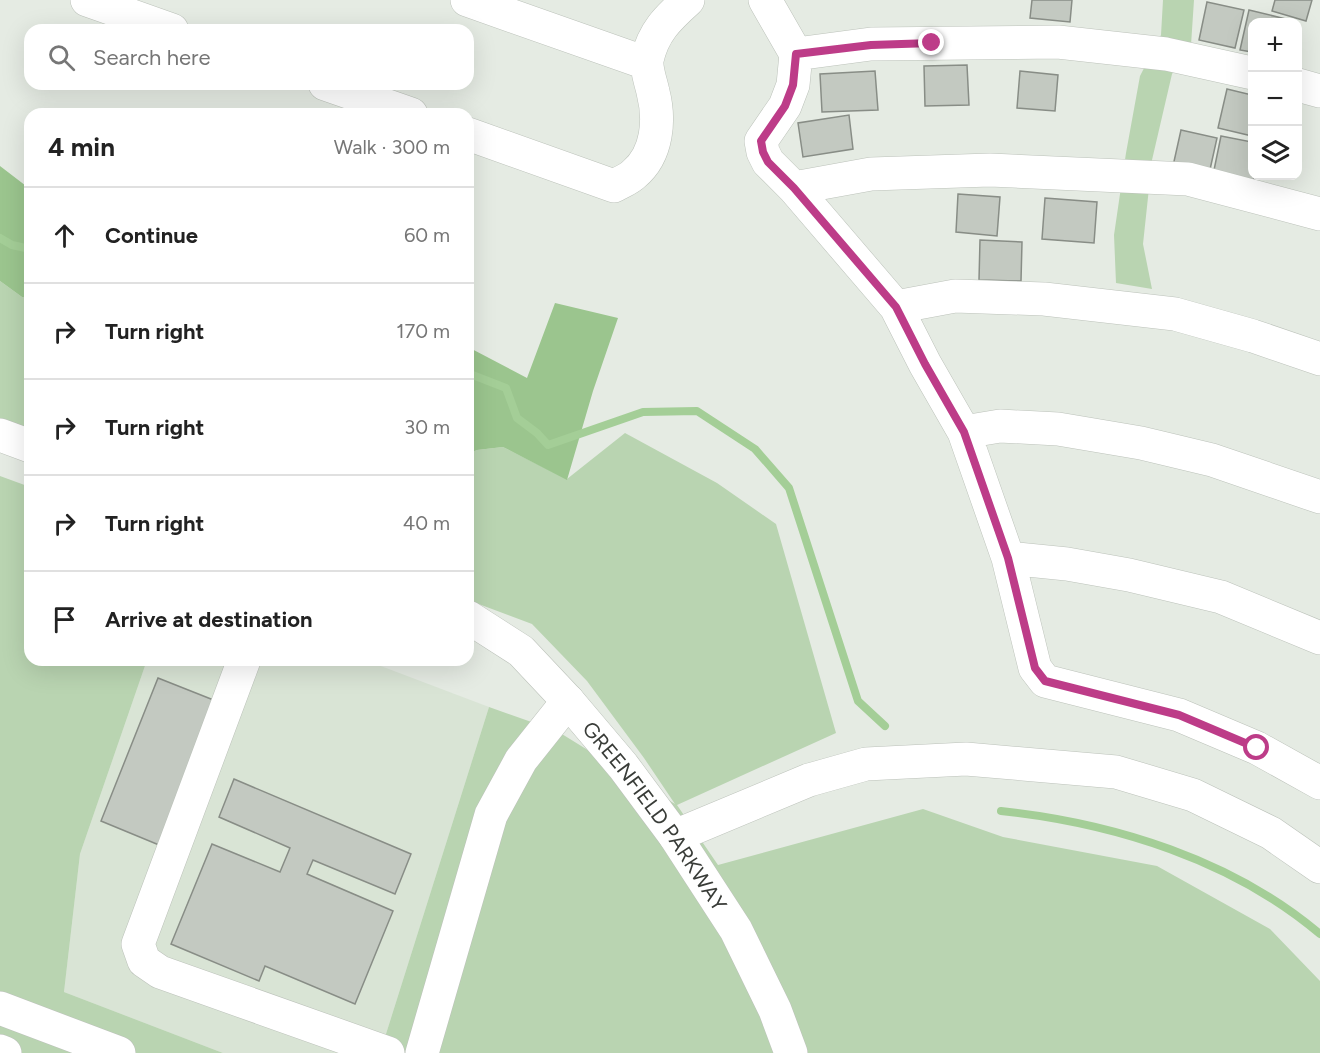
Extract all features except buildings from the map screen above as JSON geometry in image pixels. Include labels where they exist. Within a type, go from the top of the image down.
[{"type":"street","points":[[87,0],[155,24]]},
{"type":"street","points":[[467,0],[646,63]]},
{"type":"street","points":[[474,136],[614,186],[634,174],[647,160],[656,131],[658,112],[646,63],[652,42],[664,22],[688,0]]},
{"type":"street","points":[[763,1],[796,54],[793,85],[785,106],[761,141],[763,152],[768,162],[794,188],[896,307],[964,432],[1008,558],[1035,668],[1045,681],[1179,715],[1257,748],[1318,778]]},
{"type":"street","points":[[796,54],[871,45],[1058,42],[1166,54],[1248,72]]},
{"type":"street","points":[[1302,86],[1320,91]]},
{"type":"street","points":[[342,90],[394,108]]},
{"type":"street","points":[[794,188],[871,174],[990,170],[1188,179],[1320,214]]},
{"type":"street","points":[[896,307],[955,296],[1044,299],[1175,314],[1253,336],[1320,359]]},
{"type":"street","points":[[964,432],[1000,426],[1058,429],[1141,443],[1212,460],[1320,497]]},
{"type":"street","points":[[0,435],[24,444]]},
{"type":"street","points":[[1008,558],[1066,564],[1129,575],[1221,597],[1320,638]]},
{"type":"street","name":"GREENFIELD PARKWAY","points":[[474,621],[521,651],[568,701],[622,766],[675,836],[736,930],[775,1010],[791,1053]]},
{"type":"street","points":[[242,666],[138,944],[144,961],[160,972],[388,1053]]},
{"type":"street","points":[[422,1053],[491,815],[521,760],[568,701]]},
{"type":"street","points":[[675,836],[742,806],[809,780],[867,764],[966,759],[1116,772],[1193,795],[1271,833],[1320,867]]},
{"type":"street","points":[[0,1008],[119,1053]]},
{"type":"street","points":[[0,1051],[4,1053]]},
{"type":"shaded area","points":[[145,666],[381,666],[489,707],[380,1053],[223,1053],[64,992],[80,854]]},
{"type":"green space","points":[[1163,0],[1194,0],[1191,45],[1172,74],[1152,160],[1143,244],[1152,289],[1116,283],[1114,235],[1140,76],[1161,35]]},
{"type":"green space","points":[[0,166],[24,184],[24,297],[0,281]]},
{"type":"green space","points":[[0,281],[24,297],[24,431],[0,422]]},
{"type":"green space","points":[[555,303],[618,318],[593,391],[567,480],[503,447],[474,451],[474,350],[527,378]]},
{"type":"green space","points":[[625,433],[717,483],[776,524],[836,733],[677,805],[718,865],[923,809],[1003,837],[1157,866],[1270,929],[1320,981],[1320,1053],[380,1053],[489,707],[557,731],[675,804],[587,681],[532,624],[474,602],[474,451],[503,447],[567,479]]},
{"type":"green space","points":[[0,476],[24,485],[24,666],[145,666],[80,854],[64,992],[223,1053],[0,1053]]},
{"type":"waterway","points":[[0,238],[12,245],[24,248]]},
{"type":"waterway","points":[[474,376],[506,388],[517,418],[537,433],[548,445],[643,412],[697,411],[755,449],[789,488],[858,701],[885,726]]},
{"type":"waterway","points":[[1001,811],[1086,825],[1170,849],[1249,885],[1286,908],[1320,934]]},
{"type":"route","points":[[932,43],[871,45],[796,54],[793,85],[785,106],[761,141],[763,152],[768,162],[794,188],[896,307],[964,432],[1008,558],[1035,668],[1045,681],[1179,715],[1257,748]]}]
